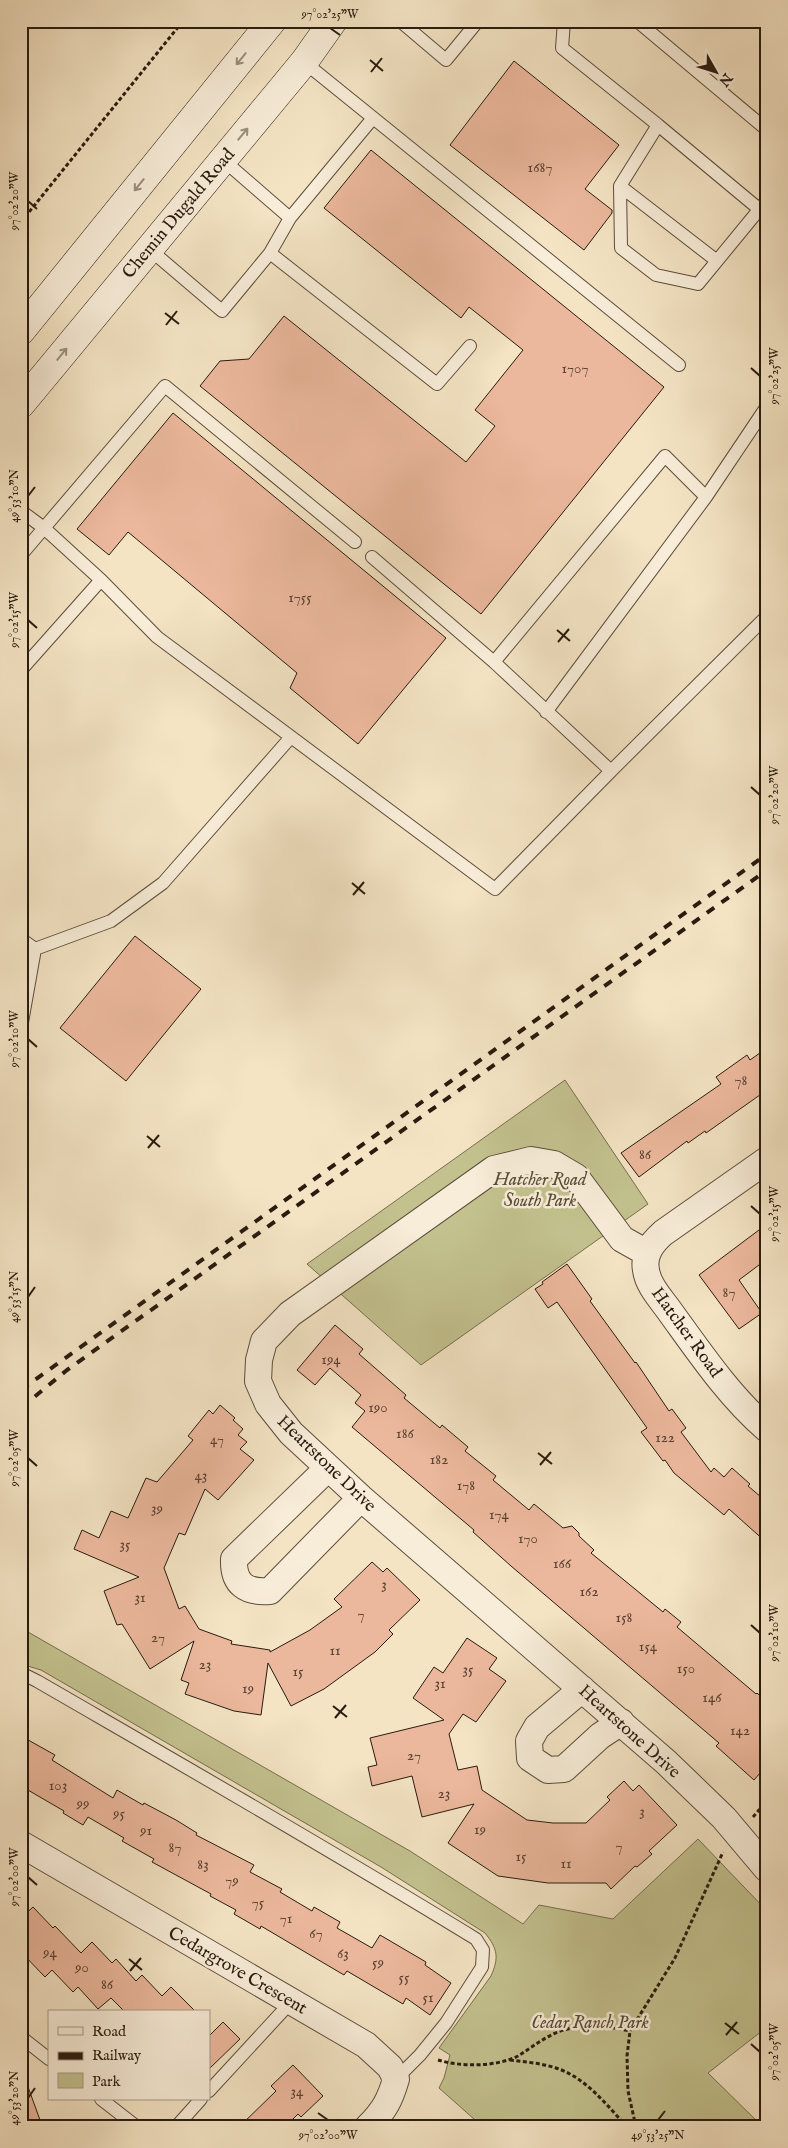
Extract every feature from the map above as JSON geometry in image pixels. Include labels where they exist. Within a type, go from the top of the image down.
[{"type":"main road","points":[[21,331],[272,21]]},
{"type":"main road","name":"Chemin Dugald Road","points":[[24,393],[304,62],[333,21]]},
{"type":"street","name":"Heartstone Drive","points":[[647,1254],[622,1239],[576,1177],[554,1164],[531,1160],[494,1170],[290,1314],[264,1341],[259,1360],[258,1381],[268,1404],[291,1433],[361,1498],[672,1768],[739,1834],[767,1869]]},
{"type":"street","points":[[647,1254],[652,1244],[663,1233],[767,1160]]},
{"type":"street","name":"Hatcher Road","points":[[647,1254],[645,1269],[650,1284],[726,1386],[767,1428]]},
{"type":"street","points":[[328,1468],[234,1559],[233,1573],[241,1585],[256,1592],[270,1591],[361,1498]]},
{"type":"street","points":[[582,1689],[537,1727],[530,1742],[530,1758],[548,1770],[564,1769],[600,1736],[621,1722]]},
{"type":"street","name":"Cedargrove Crescent","points":[[21,1844],[366,2045],[390,2067],[396,2079]]},
{"type":"street","points":[[368,2127],[380,2115],[391,2099],[396,2079]]},
{"type":"lane","points":[[400,21],[446,60],[478,21]]},
{"type":"lane","points":[[564,21],[562,48],[658,125],[763,205],[698,284],[656,274],[621,248],[620,186],[658,125]]},
{"type":"lane","points":[[637,21],[767,130]]},
{"type":"lane","points":[[304,62],[679,364]]},
{"type":"lane","points":[[148,248],[222,311],[270,253],[290,218],[373,118]]},
{"type":"lane","points":[[222,159],[290,218]]},
{"type":"lane","points":[[620,186],[718,261]]},
{"type":"lane","points":[[270,253],[437,384],[470,346]]},
{"type":"lane","points":[[21,555],[165,386],[356,542]]},
{"type":"lane","points":[[546,712],[706,497],[767,406]]},
{"type":"lane","points":[[494,662],[665,456],[706,497]]},
{"type":"lane","points":[[21,511],[44,528],[101,580],[158,637],[495,889],[767,616]]},
{"type":"lane","points":[[372,556],[494,662],[611,771]]},
{"type":"lane","points":[[21,670],[101,580]]},
{"type":"lane","points":[[35,949],[111,921],[163,883],[291,737]]},
{"type":"lane","points":[[21,939],[35,949]]},
{"type":"lane","points":[[21,1028],[35,949]]},
{"type":"lane","points":[[21,1676],[25,1675],[37,1681],[269,1814],[476,1939],[482,1950],[482,1967],[446,2023],[420,2055],[396,2079]]},
{"type":"lane","points":[[210,2090],[292,2001]]},
{"type":"lane","points":[[21,2037],[48,2058]]},
{"type":"lane","points":[[102,2100],[137,2127]]},
{"type":"lane","points":[[176,2127],[201,2100]]},
{"type":"path","points":[[21,222],[183,21]]},
{"type":"path","points":[[636,2127],[628,2091],[627,2056],[630,2031],[675,1958],[722,1854],[739,1834]]},
{"type":"path","points":[[509,2060],[552,2035],[570,2029],[599,2026],[630,2031]]},
{"type":"path","points":[[420,2055],[452,2064],[509,2060],[543,2064],[558,2068],[594,2092],[627,2127]]},
{"type":"green space","name":"Hatcher Road South Park","points":[[565,1080],[648,1204],[421,1365],[307,1264]]},
{"type":"green space","name":"Cedar Ranch Park","points":[[21,1628],[410,1851],[523,1924],[539,1905],[613,1919],[698,1839],[767,1911],[767,2027],[708,2073],[763,2127],[483,2127],[439,2088],[444,2078],[450,2055],[439,2048],[494,1970],[495,1949],[485,1933],[381,1867],[41,1670],[21,1664]]},
{"type":"building","points":[[514,61],[619,145],[585,189],[612,210],[612,213],[584,250],[450,145]]},
{"type":"building","points":[[371,150],[664,387],[481,614],[200,386],[220,361],[249,359],[284,316],[466,462],[495,426],[475,410],[523,350],[469,307],[461,318],[324,208]]},
{"type":"building","points":[[173,413],[446,638],[358,744],[290,688],[297,673],[128,532],[109,555],[77,529]]},
{"type":"building","points":[[135,936],[201,989],[126,1081],[60,1028]]},
{"type":"building","points":[[767,1048],[767,1090],[706,1133],[705,1131],[688,1143],[687,1141],[639,1177],[621,1153],[721,1084],[716,1077],[747,1055],[750,1060]]},
{"type":"building","points":[[767,1224],[767,1259],[739,1280],[762,1313],[739,1329],[699,1275]]},
{"type":"building","points":[[567,1264],[592,1299],[590,1301],[636,1362],[669,1411],[672,1409],[686,1428],[681,1432],[711,1472],[714,1468],[724,1477],[732,1468],[750,1484],[748,1486],[767,1502],[767,1543],[729,1509],[724,1515],[674,1473],[641,1432],[647,1428],[557,1302],[548,1308],[535,1289]]},
{"type":"building","points":[[335,1325],[363,1349],[359,1354],[406,1395],[404,1398],[440,1428],[442,1425],[468,1447],[465,1451],[496,1476],[493,1480],[529,1510],[534,1504],[563,1528],[572,1526],[579,1533],[579,1536],[594,1550],[591,1553],[663,1612],[665,1609],[681,1622],[677,1627],[767,1702],[767,1765],[754,1780],[716,1746],[719,1743],[511,1566],[473,1532],[474,1530],[352,1427],[365,1411],[355,1403],[361,1395],[330,1368],[315,1385],[297,1370]]},
{"type":"building","points":[[220,1405],[235,1418],[233,1420],[243,1429],[238,1435],[247,1442],[240,1449],[254,1460],[218,1500],[205,1489],[185,1535],[179,1533],[164,1568],[179,1609],[185,1606],[199,1629],[232,1641],[231,1644],[270,1650],[270,1652],[310,1630],[342,1607],[334,1599],[372,1562],[383,1572],[387,1568],[420,1600],[389,1630],[393,1634],[375,1652],[324,1689],[291,1706],[268,1663],[261,1715],[234,1711],[185,1694],[189,1683],[181,1680],[194,1641],[150,1669],[122,1624],[117,1625],[104,1591],[139,1577],[74,1549],[82,1530],[99,1538],[111,1511],[128,1518],[146,1478],[157,1482],[193,1440],[188,1436],[209,1410],[213,1414]]},
{"type":"building","points":[[467,1638],[497,1658],[489,1669],[506,1681],[476,1722],[463,1714],[449,1734],[458,1770],[477,1766],[482,1790],[527,1820],[553,1823],[586,1823],[610,1800],[607,1797],[624,1781],[633,1791],[639,1785],[677,1825],[649,1851],[652,1854],[637,1867],[635,1866],[611,1889],[606,1883],[548,1883],[498,1876],[448,1843],[474,1804],[422,1817],[412,1776],[372,1786],[368,1767],[377,1765],[370,1738],[444,1720],[413,1698],[434,1667],[443,1673]]},
{"type":"building","points":[[21,1736],[55,1755],[52,1760],[113,1798],[117,1790],[143,1805],[144,1803],[176,1820],[197,1833],[196,1835],[254,1865],[250,1872],[282,1889],[280,1892],[312,1911],[314,1907],[340,1922],[337,1928],[372,1948],[380,1935],[426,1962],[425,1965],[451,1983],[430,2015],[406,1998],[403,2004],[347,1971],[344,1975],[261,1926],[260,1929],[234,1914],[236,1910],[210,1896],[211,1894],[152,1862],[154,1859],[122,1841],[124,1838],[88,1817],[83,1825],[63,1813],[64,1811],[21,1786]]},
{"type":"building","points":[[33,1907],[53,1928],[55,1926],[81,1953],[92,1942],[112,1963],[116,1959],[136,1981],[142,1975],[162,1996],[171,1987],[194,2010],[123,2010],[111,1998],[98,2009],[78,1987],[73,1992],[52,1970],[45,1977],[21,1952],[21,1918]]},
{"type":"building","points":[[223,2022],[240,2039],[210,2068],[210,2035]]},
{"type":"building","points":[[293,2065],[323,2096],[301,2117],[298,2114],[285,2127],[239,2127],[276,2091],[271,2086]]},
{"type":"building","points":[[23,2073],[40,2120],[21,2127],[21,2074]]},
{"type":"railway","points":[[21,1390],[767,854]]},
{"type":"railway","points":[[21,1408],[67,1370],[767,870]]}]
